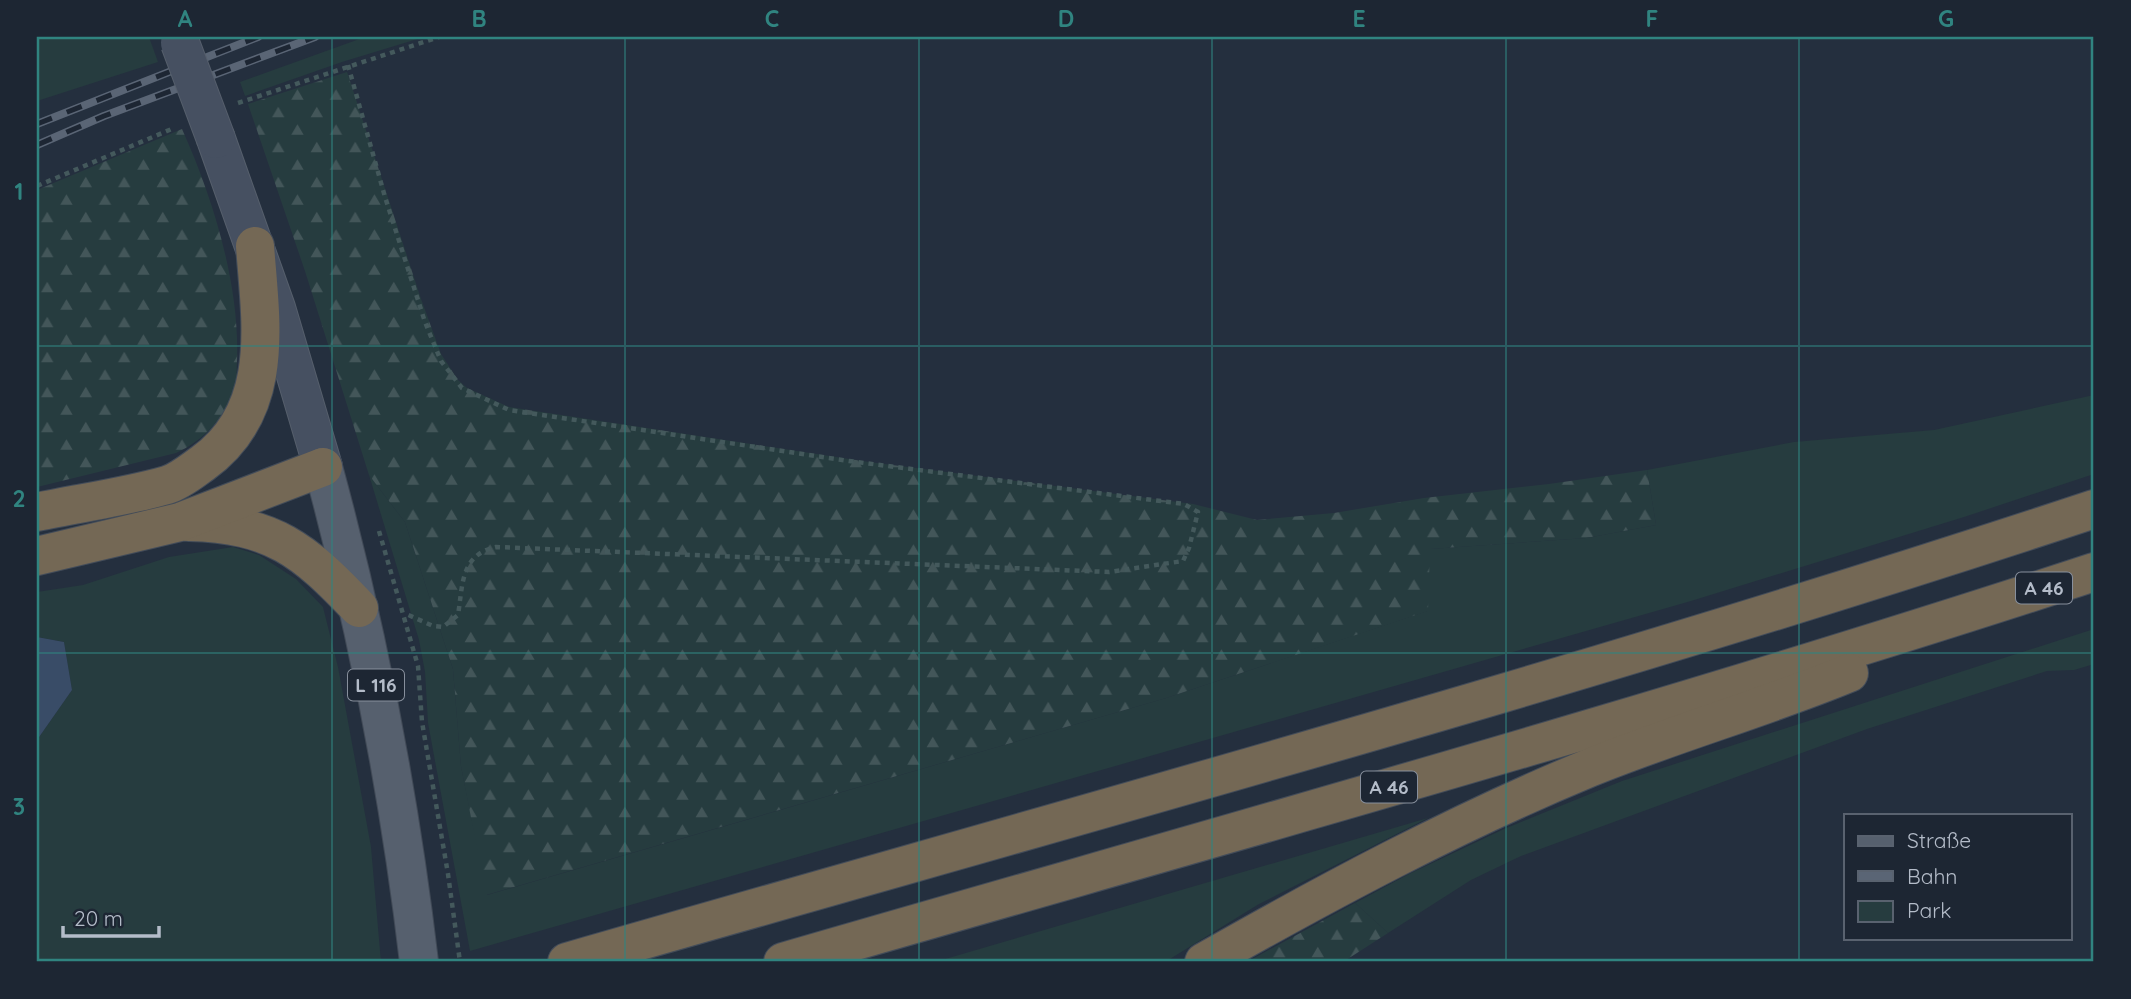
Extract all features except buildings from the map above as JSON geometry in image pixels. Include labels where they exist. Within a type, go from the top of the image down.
[{"type":"highway","points":[[170,484],[218,451],[239,426],[250,403],[258,374],[260,346],[255,247]]},
{"type":"highway","points":[[37,512],[170,484],[323,467]]},
{"type":"highway","points":[[37,556],[180,522],[323,467]]},
{"type":"highway","points":[[567,962],[1564,676],[2094,509]]},
{"type":"highway","points":[[180,522],[232,525],[270,535],[318,566],[359,608]]},
{"type":"highway","name":"A 46","points":[[783,962],[1587,730],[2094,572]]},
{"type":"highway","points":[[1204,962],[1334,889],[1457,828],[1589,769],[1887,658],[1993,605]]},
{"type":"main road","name":"L 116","points":[[179,40],[255,247],[323,467],[384,721],[409,877],[419,962]]},
{"type":"path","points":[[348,65],[385,197],[425,322],[441,361],[462,388],[509,410],[849,461],[1185,504],[1198,512],[1184,561],[1109,572],[496,547],[481,551],[473,559],[464,573],[458,615],[443,627],[433,626],[404,612]]},
{"type":"path","points":[[449,874],[460,962]]},
{"type":"green space","points":[[37,37],[149,37],[158,62],[37,101]]},
{"type":"green space","points":[[365,37],[424,37],[245,96],[240,82]]},
{"type":"green space","points":[[347,72],[441,354],[458,380],[467,388],[509,407],[869,462],[1193,504],[1257,520],[1334,513],[1424,498],[1647,470],[1656,525],[1586,538],[1430,549],[1428,611],[1166,698],[486,895],[461,766],[453,669],[405,522],[369,475],[305,271],[248,104]]},
{"type":"green space","points":[[182,129],[214,213],[229,272],[237,332],[236,382],[231,399],[204,435],[176,453],[37,487],[37,190]]},
{"type":"green space","points":[[2094,395],[2094,474],[1691,601],[470,951],[428,723],[425,672],[419,640],[369,475],[405,522],[453,669],[461,766],[487,895],[1166,698],[1427,611],[1429,549],[1586,538],[1656,525],[1647,470],[1794,442],[1934,430]]},
{"type":"green space","points":[[233,547],[259,555],[296,579],[323,607],[338,667],[371,847],[381,962],[37,962],[37,740],[72,690],[64,642],[37,637],[37,592],[83,585],[169,557]]},
{"type":"green space","points":[[2094,629],[2094,664],[2074,670],[2047,671],[1867,729],[1521,856],[1471,880],[1388,933],[1355,903],[1504,829],[1622,781]]},
{"type":"green space","points":[[1428,818],[1259,904],[1165,962],[935,962]]},
{"type":"green space","points":[[1355,903],[1388,933],[1343,962],[1247,962]]},
{"type":"water","points":[[37,637],[64,642],[72,690],[37,740]]},
{"type":"railway","points":[[37,124],[258,37]]},
{"type":"railway","points":[[37,145],[104,116],[315,37]]}]
